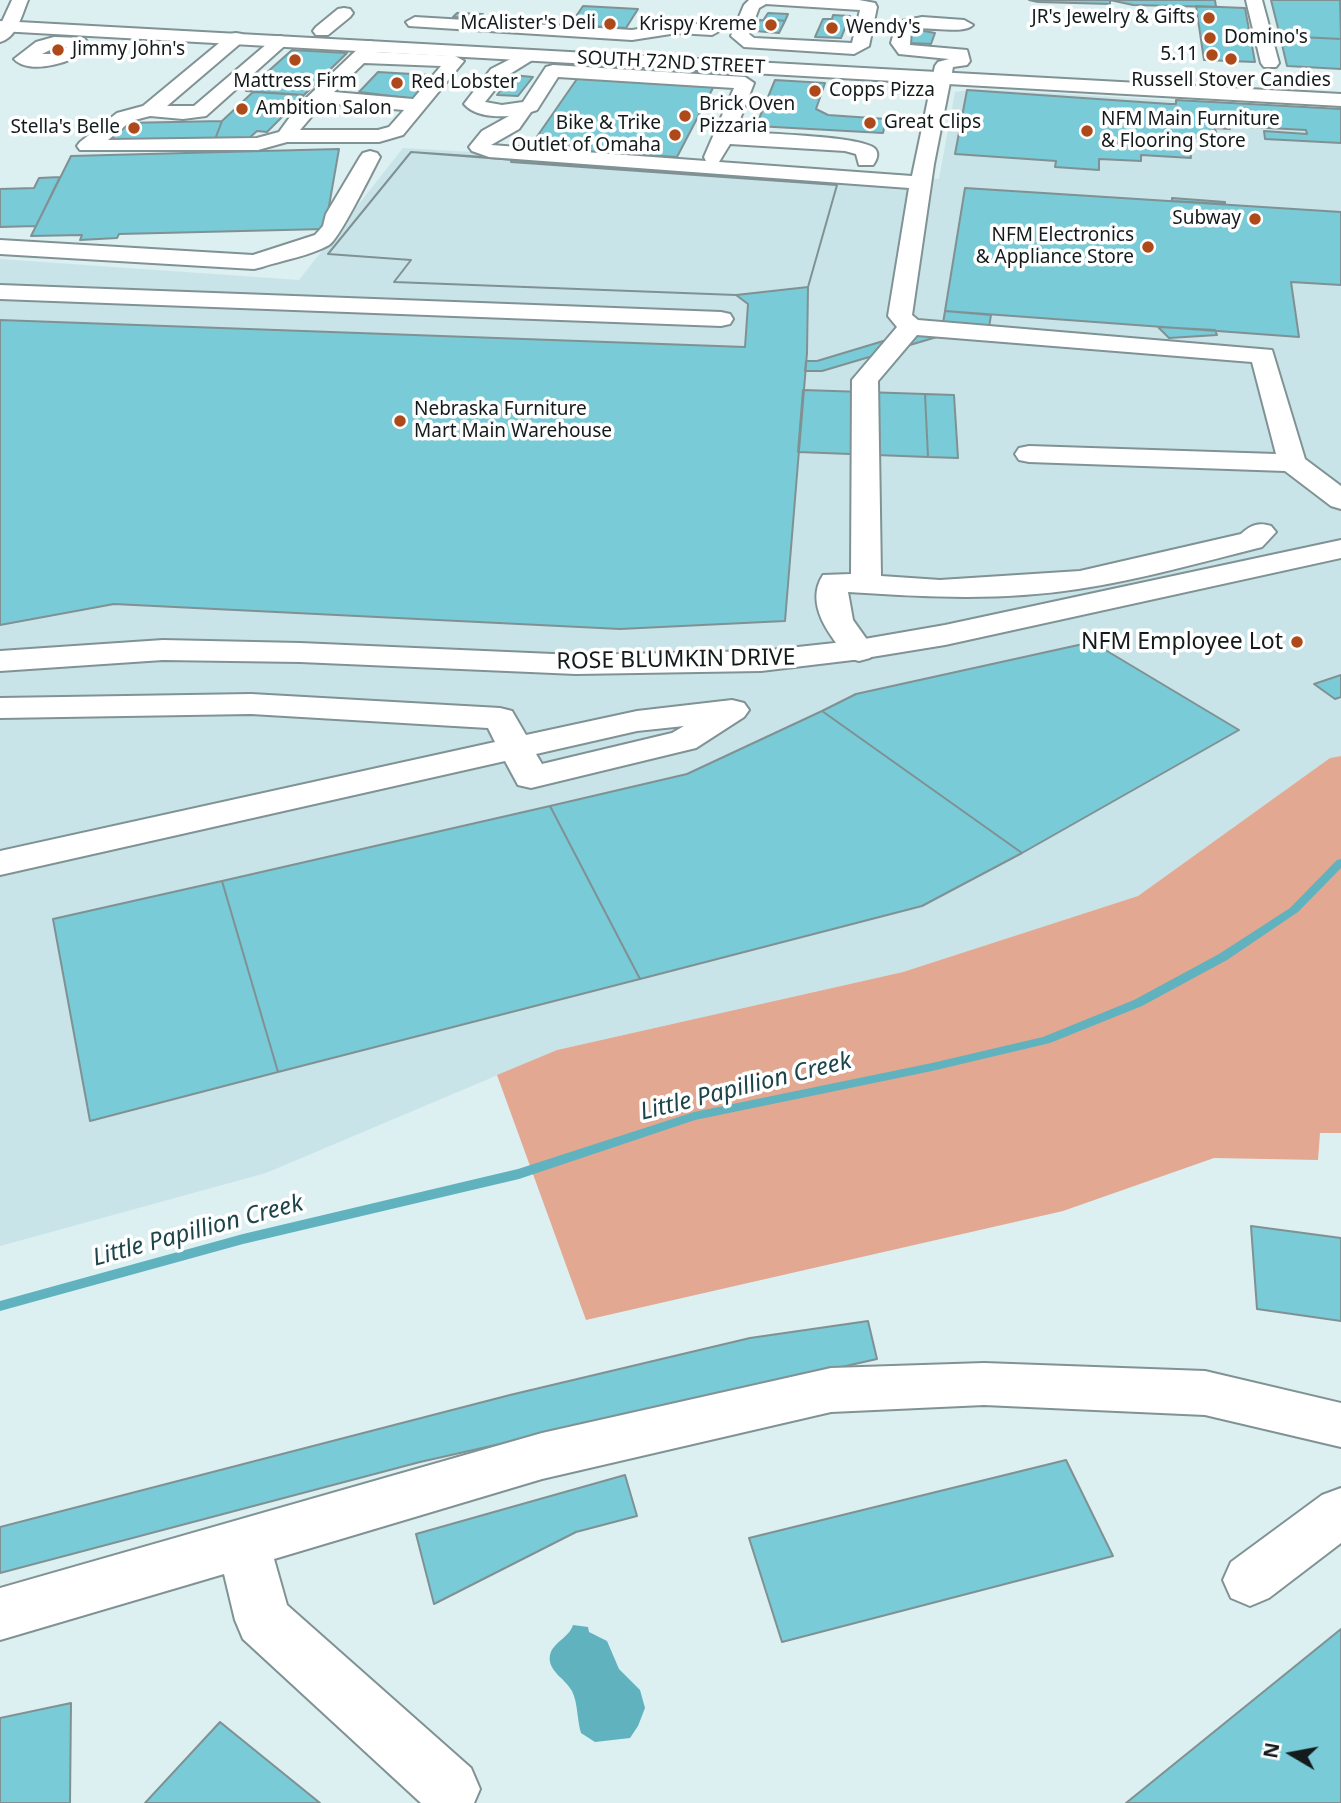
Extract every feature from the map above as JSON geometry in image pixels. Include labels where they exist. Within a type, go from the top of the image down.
[{"type":"main road","points":[[1254,0],[1270,63]]},
{"type":"main road","points":[[804,50],[815,2]]},
{"type":"main road","points":[[815,2],[869,7],[860,46],[804,50],[750,43],[740,36],[755,3],[815,2]]},
{"type":"main road","points":[[322,31],[344,13]]},
{"type":"main road","points":[[697,58],[721,13]]},
{"type":"main road","name":"SOUTH 72ND STREET","points":[[7,19],[322,31],[499,34],[697,58],[746,75],[941,65],[1341,87]]},
{"type":"main road","name":"SOUTH 72ND STREET","points":[[7,19],[281,41],[365,51],[697,58],[804,50],[941,65],[1341,100]]},
{"type":"main road","points":[[415,22],[499,34],[632,35],[667,29],[712,30]]},
{"type":"main road","points":[[961,54],[961,61],[941,65],[905,50],[900,43],[903,26],[922,22],[964,25]]},
{"type":"main road","points":[[150,110],[236,38]]},
{"type":"main road","points":[[54,65],[27,63],[16,59],[59,60],[82,46],[78,42],[60,41]]},
{"type":"main road","points":[[281,41],[199,112],[150,110],[124,117],[87,146],[258,144],[285,136],[379,136],[396,131],[455,61],[365,51],[318,97],[285,136]]},
{"type":"main road","points":[[528,55],[522,61],[505,68],[486,86],[474,104],[495,110],[523,109],[530,106],[553,71]]},
{"type":"main road","points":[[941,65],[900,316],[911,327],[1263,355],[1292,463]]},
{"type":"main road","points":[[505,68],[746,75],[717,149],[866,161],[922,173]]},
{"type":"main road","points":[[318,97],[419,105]]},
{"type":"main road","points":[[523,109],[512,126],[485,137],[479,147],[489,151],[922,173]]},
{"type":"main road","points":[[0,247],[254,262],[323,240],[334,227],[337,214],[370,157]]},
{"type":"main road","points":[[0,292],[721,320]]},
{"type":"main road","points":[[866,585],[865,380],[911,327]]},
{"type":"main road","points":[[1029,454],[1292,463],[1341,500]]},
{"type":"main road","points":[[859,651],[835,621],[832,596],[834,582],[940,589],[1080,580],[1251,541],[1261,532]]},
{"type":"main road","name":"ROSE BLUMKIN DRIVE","points":[[0,661],[99,653],[204,650],[664,666],[816,657],[948,636],[1341,549]]},
{"type":"main road","points":[[0,708],[251,704],[500,718],[516,749],[531,777],[684,741],[732,710],[636,721],[516,749],[0,863]]},
{"type":"main road","points":[[0,1614],[542,1456],[831,1390],[984,1384],[1205,1393],[1341,1425]]},
{"type":"main road","points":[[1250,1580],[1341,1512]]},
{"type":"main road","points":[[243,1543],[263,1620],[450,1789]]},
{"type":"shaded area","points":[[975,89],[1341,110],[1341,756],[1330,758],[1138,896],[903,972],[557,1050],[266,1173],[0,1246],[0,259],[299,280],[403,148],[939,179],[955,92]]},
{"type":"shaded area","points":[[1341,756],[1341,1133],[1320,1133],[1318,1160],[1214,1158],[1063,1211],[586,1320],[497,1075],[557,1050],[903,972],[1138,896],[1330,758]]},
{"type":"water","points":[[573,1625],[588,1627],[589,1632],[607,1641],[619,1669],[640,1690],[645,1708],[630,1738],[595,1742],[581,1733],[572,1691],[551,1666],[550,1661],[552,1651]]},
{"type":"building","points":[[1029,0],[1110,0],[1110,4],[1038,2]]},
{"type":"building","points":[[1110,0],[1215,0],[1216,7],[1133,5]]},
{"type":"building","points":[[1271,0],[1340,0],[1341,39],[1280,36]]},
{"type":"building","points":[[583,6],[638,9],[626,28],[570,25]]},
{"type":"building","points":[[1196,6],[1245,8],[1255,62],[1204,60]]},
{"type":"building","points":[[457,13],[483,14],[478,18],[453,17]]},
{"type":"building","name":"Krispy Kreme","points":[[768,13],[788,14],[779,33],[755,31],[760,20],[772,21],[764,19]]},
{"type":"building","name":"Wendy's","points":[[833,15],[850,16],[841,38],[815,37],[823,19],[832,19]]},
{"type":"building","points":[[913,29],[935,33],[931,44],[908,43]]},
{"type":"building","points":[[1280,36],[1341,39],[1341,69],[1287,66]]},
{"type":"building","points":[[292,50],[347,53],[304,95],[246,91]]},
{"type":"building","name":"Red Lobster","points":[[378,72],[435,75],[415,99],[359,92]]},
{"type":"building","points":[[512,75],[533,77],[518,96],[497,95]]},
{"type":"building","points":[[579,76],[715,84],[677,157],[529,148]]},
{"type":"building","points":[[775,80],[825,83],[816,109],[828,115],[886,119],[883,133],[756,126]]},
{"type":"building","name":"NFM Main Furniture & Flooring Store","points":[[967,90],[1170,104],[1176,104],[1176,100],[1341,109],[1341,143],[1265,139],[1264,131],[1307,134],[1306,130],[1230,126],[1230,129],[1215,128],[1216,133],[1189,139],[1191,158],[1141,155],[1141,161],[1099,159],[1099,170],[1055,167],[1056,161],[955,154]]},
{"type":"building","points":[[253,92],[304,95],[267,132],[257,131],[246,141],[214,142],[222,121]]},
{"type":"building","points":[[222,121],[214,142],[101,143],[123,123]]},
{"type":"building","points":[[339,149],[325,229],[119,234],[117,238],[80,240],[82,235],[31,236],[71,156]]},
{"type":"building","name":"Nebraska Furniture Mart Main Warehouse","points":[[411,152],[837,185],[808,287],[807,353],[785,621],[620,629],[114,604],[0,625],[0,320],[745,347],[748,304],[736,295],[394,282],[411,260],[328,254]]},
{"type":"building","points":[[411,152],[513,159],[511,162],[837,185],[808,287],[736,295],[394,282],[411,260],[328,254]]},
{"type":"building","points":[[60,177],[36,226],[0,227],[0,189],[34,188],[39,178]]},
{"type":"building","name":"NFM Electronics & Appliance Store","points":[[965,188],[1341,212],[1341,285],[1291,282],[1299,337],[945,311]]},
{"type":"building","points":[[1172,198],[1225,202],[1225,204],[1172,201]]},
{"type":"building","points":[[945,311],[991,315],[989,327],[974,326],[822,371],[805,371],[806,361],[817,361],[943,323]]},
{"type":"building","points":[[1158,327],[1215,330],[1217,335],[1169,338]]},
{"type":"building","points":[[803,390],[925,394],[928,457],[798,452]]},
{"type":"building","points":[[925,394],[954,395],[958,458],[928,457]]},
{"type":"building","points":[[1092,642],[1239,730],[1022,853],[822,711],[856,694]]},
{"type":"building","points":[[1341,675],[1341,697],[1335,699],[1314,684]]},
{"type":"building","points":[[822,711],[1022,853],[922,906],[640,979],[550,806],[687,774]]},
{"type":"building","points":[[550,806],[640,979],[278,1072],[222,881]]},
{"type":"building","points":[[222,881],[278,1072],[90,1121],[53,919]]},
{"type":"building","points":[[1251,1226],[1341,1238],[1341,1321],[1257,1309]]},
{"type":"building","points":[[868,1321],[877,1359],[420,1462],[0,1573],[0,1527],[510,1395],[750,1338]]},
{"type":"building","points":[[1066,1460],[1113,1556],[782,1642],[749,1538]]},
{"type":"building","points":[[625,1475],[637,1516],[576,1532],[434,1604],[416,1534]]},
{"type":"building","points":[[1341,1629],[1341,1803],[1126,1803]]},
{"type":"building","points":[[71,1703],[70,1803],[0,1803],[0,1718]]},
{"type":"building","points":[[220,1722],[320,1803],[145,1803]]},
{"type":"waterway","name":"Little Papillion Creek","points":[[0,1306],[243,1239],[519,1174],[694,1116],[932,1067],[1046,1040],[1138,1003],[1223,957],[1294,910],[1341,862]]},
{"type":"place","name":"JR's Jewelry & Gifts","points":[[1209,18]]},
{"type":"place","name":"McAlister's Deli","points":[[610,24]]},
{"type":"place","name":"Krispy Kreme","points":[[771,25]]},
{"type":"place","name":"Wendy's","points":[[832,28]]},
{"type":"place","name":"Domino's","points":[[1210,38]]},
{"type":"place","name":"Jimmy John's","points":[[58,50]]},
{"type":"place","name":"5.11","points":[[1212,55]]},
{"type":"place","name":"Russell Stover Candies","points":[[1231,59]]},
{"type":"place","name":"Mattress Firm","points":[[295,60]]},
{"type":"place","name":"Red Lobster","points":[[397,83]]},
{"type":"place","name":"Copps Pizza","points":[[815,91]]},
{"type":"place","name":"Ambition Salon","points":[[242,109]]},
{"type":"place","name":"Brick Oven Pizzaria","points":[[685,116]]},
{"type":"place","name":"Great Clips","points":[[870,123]]},
{"type":"place","name":"Stella's Belle","points":[[134,128]]},
{"type":"place","name":"NFM Main Furniture & Flooring Store","points":[[1087,131]]},
{"type":"place","name":"Bike & Trike Outlet of Omaha","points":[[675,135]]},
{"type":"place","name":"Subway","points":[[1255,219]]},
{"type":"place","name":"NFM Electronics & Appliance Store","points":[[1148,247]]},
{"type":"place","name":"Nebraska Furniture Mart Main Warehouse","points":[[400,421]]},
{"type":"place","name":"NFM Employee Lot","points":[[1297,642]]}]
